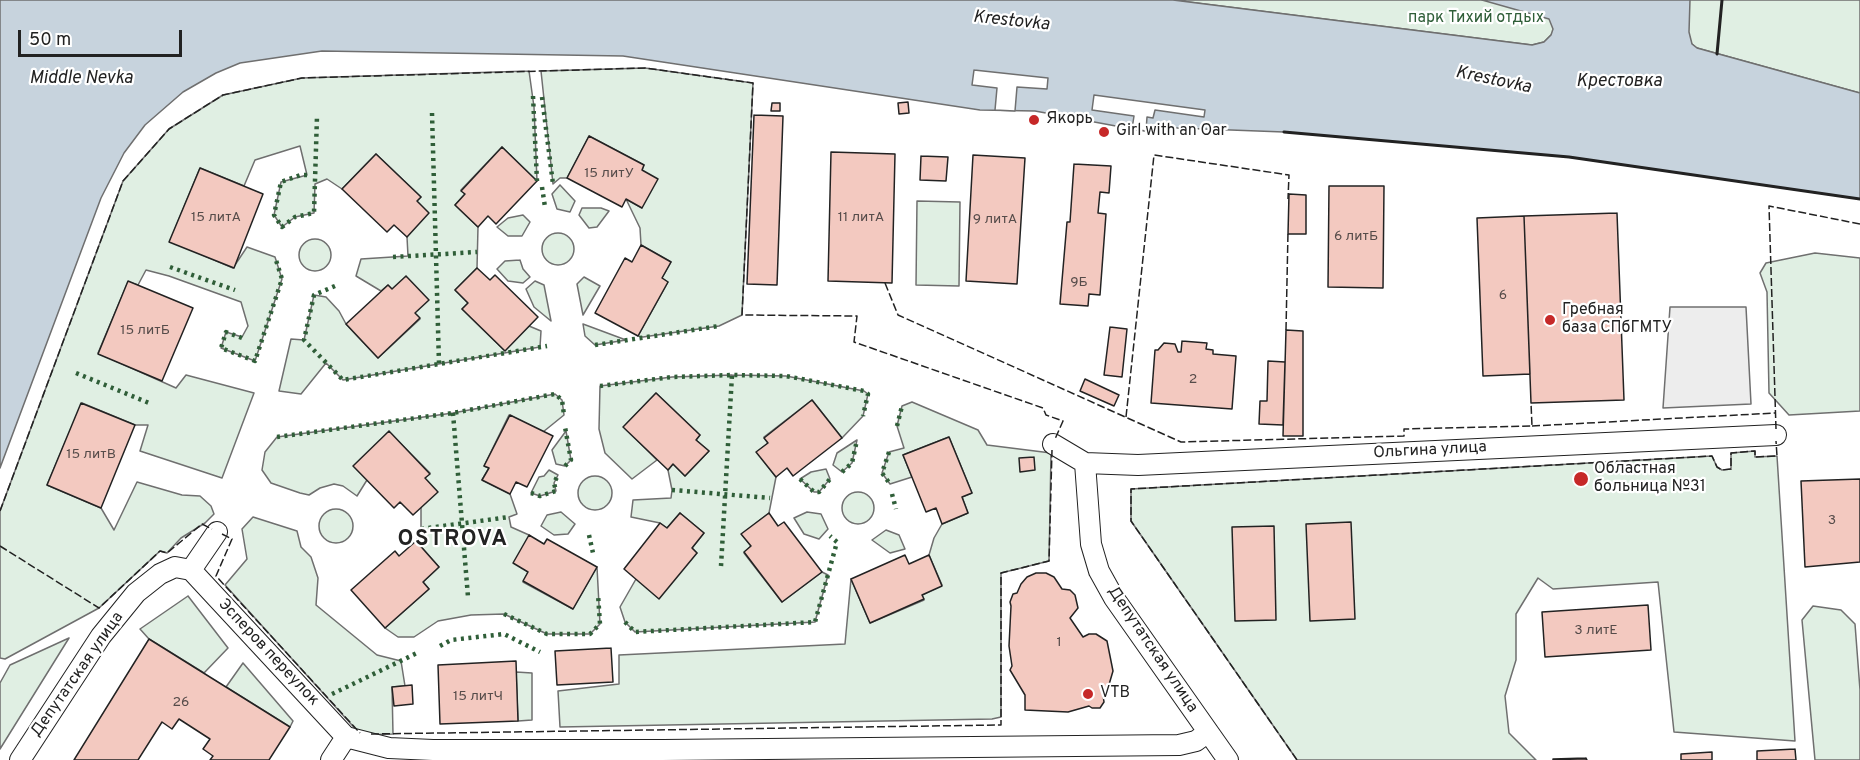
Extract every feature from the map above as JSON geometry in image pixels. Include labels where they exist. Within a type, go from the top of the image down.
[{"type":"street","name":"Ольгина улица","points":[[1084,463],[1138,465],[1776,435]]},
{"type":"street","points":[[1053,444],[1084,463]]},
{"type":"street","name":"Депутатская улица","points":[[1084,463],[1091,544],[1100,571],[1113,597],[1228,760]]},
{"type":"street","points":[[191,570],[217,532]]},
{"type":"street","name":"Депутатская улица","points":[[20,760],[101,636],[136,593],[160,574],[175,567],[191,570]]},
{"type":"street","name":"Эсперов переулок","points":[[191,570],[346,736]]},
{"type":"street","points":[[331,760],[346,736],[389,748],[433,750],[674,750],[1179,745],[1196,741],[1208,732]]},
{"type":"green space","name":"парк Тихий отдых","points":[[1173,0],[1860,0],[1860,93],[1697,48],[1692,44],[1551,35],[1544,42],[1532,45]]},
{"type":"green space","points":[[645,68],[753,83],[742,315],[719,326],[643,337],[638,336],[668,282],[662,278],[671,262],[641,245],[640,228],[626,199],[642,208],[644,165],[589,136],[567,178],[560,178],[553,184],[541,71]]},
{"type":"green space","points":[[529,71],[534,107],[537,181],[502,147],[461,190],[465,194],[455,205],[478,227],[477,268],[455,290],[468,303],[462,309],[504,350],[529,326],[541,331],[540,347],[343,380],[326,363],[301,394],[279,391],[291,339],[304,340],[314,295],[326,297],[339,311],[346,324],[378,358],[420,319],[388,285],[381,291],[356,276],[361,259],[408,256],[407,237],[417,201],[421,197],[376,154],[342,189],[327,179],[315,184],[314,213],[295,217],[282,227],[274,215],[281,182],[307,175],[300,146],[255,160],[244,186],[200,168],[170,241],[233,268],[247,247],[275,257],[282,279],[255,361],[221,348],[226,332],[242,337],[248,326],[241,302],[146,270],[138,285],[128,282],[98,353],[176,388],[186,375],[254,393],[222,478],[140,451],[148,425],[135,425],[82,403],[47,485],[101,508],[114,530],[137,482],[182,495],[200,496],[211,506],[214,514],[205,523],[181,538],[167,553],[160,551],[99,608],[5,659],[0,658],[0,511],[123,181],[169,129],[223,95],[302,78]]},
{"type":"green space","points":[[560,185],[575,201],[570,212],[557,209],[552,194]]},
{"type":"green space","points":[[917,201],[960,202],[959,286],[916,285]]},
{"type":"green space","points":[[582,208],[601,208],[609,211],[597,227],[589,228],[579,215]]},
{"type":"green space","points":[[523,215],[530,222],[522,236],[508,236],[497,227],[508,218]]},
{"type":"green space","points":[[558,233],[569,238],[574,249],[569,260],[558,265],[547,260],[542,249],[547,238]]},
{"type":"green space","points":[[315,239],[326,244],[331,255],[326,266],[315,271],[304,266],[299,255],[304,244]]},
{"type":"green space","points":[[1815,253],[1860,258],[1860,411],[1789,415],[1769,393],[1767,292],[1760,273],[1766,263]]},
{"type":"green space","points":[[520,260],[523,269],[530,277],[523,283],[508,281],[497,269],[505,261]]},
{"type":"green space","points":[[584,277],[600,286],[583,315],[577,284]]},
{"type":"green space","points":[[535,281],[544,285],[551,321],[534,307],[526,289]]},
{"type":"green space","points":[[583,324],[626,340],[595,345],[585,336]]},
{"type":"green space","points":[[786,376],[864,391],[868,394],[863,416],[842,438],[812,400],[764,437],[768,443],[757,452],[776,477],[769,513],[742,534],[751,546],[744,553],[782,602],[822,572],[828,575],[815,622],[635,632],[625,622],[620,607],[636,579],[697,553],[692,548],[704,533],[680,513],[667,528],[660,523],[631,517],[633,500],[671,498],[672,490],[668,470],[673,464],[685,476],[709,451],[696,440],[700,435],[656,393],[624,427],[657,460],[632,479],[605,453],[599,429],[600,386],[672,377]]},
{"type":"green space","points":[[555,394],[562,400],[564,415],[543,432],[509,415],[484,466],[489,468],[482,480],[510,494],[517,514],[509,517],[511,527],[529,535],[528,572],[523,582],[573,609],[597,567],[600,624],[590,634],[547,634],[504,614],[471,615],[438,621],[414,637],[398,637],[385,628],[429,589],[423,582],[439,567],[416,541],[421,529],[425,478],[430,473],[389,432],[357,496],[343,486],[334,484],[320,488],[309,495],[300,493],[271,483],[262,470],[265,452],[277,437],[453,413]]},
{"type":"green space","points":[[912,402],[978,430],[987,445],[1051,453],[1049,561],[1001,573],[1001,717],[560,727],[558,691],[619,684],[619,655],[845,644],[851,579],[870,623],[924,600],[922,595],[942,585],[929,555],[934,538],[942,524],[968,513],[962,497],[972,493],[949,437],[903,455],[912,477],[890,484],[882,473],[889,452],[904,448],[897,426],[902,406]]},
{"type":"green space","points":[[566,431],[571,460],[565,466],[556,464],[552,450]]},
{"type":"green space","points":[[857,440],[852,463],[842,472],[833,465],[837,453]]},
{"type":"green space","name":"Областная больница №31","points":[[1755,451],[1755,457],[1777,456],[1795,741],[1674,732],[1658,582],[1553,589],[1538,578],[1516,614],[1516,660],[1505,696],[1509,733],[1536,760],[1297,760],[1131,521],[1131,489],[1712,456],[1717,467],[1722,470],[1731,469],[1731,453]]},
{"type":"green space","points":[[826,469],[830,479],[819,492],[814,492],[800,479],[811,472]]},
{"type":"green space","points":[[549,470],[558,475],[554,483],[556,491],[540,496],[531,493],[539,477],[544,476]]},
{"type":"green space","points":[[595,476],[607,481],[612,493],[607,505],[595,510],[583,505],[578,493],[583,481]]},
{"type":"green space","points":[[858,492],[869,497],[874,508],[869,519],[858,524],[847,519],[842,508],[847,497]]},
{"type":"green space","points":[[336,509],[348,514],[353,526],[348,538],[336,543],[324,538],[319,526],[324,514]]},
{"type":"green space","points":[[561,512],[575,524],[568,534],[554,535],[541,526],[547,515]]},
{"type":"green space","points":[[807,512],[821,514],[828,529],[819,539],[804,534],[794,518]]},
{"type":"green space","points":[[253,517],[297,531],[301,547],[311,557],[318,578],[316,605],[377,655],[401,661],[405,686],[392,687],[393,734],[361,735],[225,585],[247,559],[242,529]]},
{"type":"green space","points":[[886,530],[899,535],[905,549],[890,553],[872,540]]},
{"type":"green space","points":[[188,596],[228,648],[204,673],[149,639],[140,629]]},
{"type":"green space","points":[[1813,606],[1841,610],[1855,624],[1860,690],[1860,760],[1815,760],[1802,620]]},
{"type":"green space","points":[[69,638],[0,749],[0,683],[10,665]]},
{"type":"green space","points":[[243,663],[293,721],[290,727],[226,687]]},
{"type":"green space","points":[[516,672],[532,673],[532,720],[518,721]]},
{"type":"shaded area","points":[[1670,307],[1746,307],[1751,404],[1663,408]]},
{"type":"water","name":"Крестовка","points":[[0,0],[1173,0],[1532,45],[1544,42],[1551,35],[1553,29],[1549,19],[1482,0],[1690,0],[1689,32],[1692,44],[1697,48],[1860,93],[1860,199],[1569,157],[1284,132],[1151,127],[1146,131],[1035,111],[980,110],[623,56],[322,51],[240,63],[216,73],[183,92],[145,125],[124,153],[101,198],[0,468]]},
{"type":"pier","points":[[974,70],[1048,78],[1047,89],[1017,87],[1015,111],[995,110],[997,88],[972,85]]},
{"type":"pier","points":[[1094,95],[1205,110],[1204,117],[1155,110],[1153,118],[1147,117],[1146,131],[1132,129],[1134,116],[1092,110]]},
{"type":"building","points":[[908,102],[909,113],[899,114],[898,103]]},
{"type":"building","points":[[772,103],[780,103],[780,111],[771,111]]},
{"type":"building","points":[[754,115],[783,116],[777,285],[747,284]]},
{"type":"building","points":[[589,136],[644,165],[642,170],[658,179],[642,208],[626,199],[622,207],[567,178]]},
{"type":"building","points":[[502,147],[537,181],[496,224],[488,216],[478,227],[455,205],[465,194],[461,191]]},
{"type":"building","points":[[831,152],[895,154],[892,283],[828,281]]},
{"type":"building","points":[[376,154],[421,197],[417,201],[429,213],[407,237],[394,225],[387,232],[342,189]]},
{"type":"building","points":[[973,155],[1025,158],[1017,284],[966,281]]},
{"type":"building","points":[[921,156],[948,157],[946,181],[920,180]]},
{"type":"building","points":[[1074,164],[1111,166],[1109,193],[1100,192],[1098,213],[1106,214],[1100,295],[1089,294],[1088,306],[1060,304]]},
{"type":"building","points":[[200,168],[263,194],[234,268],[169,242]]},
{"type":"building","points":[[1329,186],[1384,186],[1383,288],[1328,287]]},
{"type":"building","points":[[1289,194],[1306,195],[1306,234],[1288,234]]},
{"type":"building","points":[[1617,213],[1624,400],[1531,403],[1524,216]]},
{"type":"building","points":[[1524,216],[1530,374],[1483,376],[1477,218]]},
{"type":"building","points":[[641,245],[671,262],[662,278],[668,282],[638,336],[595,313],[625,258],[632,262]]},
{"type":"building","points":[[477,268],[490,280],[495,275],[538,317],[505,351],[462,309],[468,303],[455,290]]},
{"type":"building","points":[[406,276],[429,300],[415,313],[420,318],[378,358],[346,324],[388,285],[392,289]]},
{"type":"building","points":[[128,281],[193,308],[162,381],[98,354]]},
{"type":"building","points":[[1110,327],[1127,329],[1122,377],[1104,375]]},
{"type":"building","points":[[1286,330],[1303,331],[1303,436],[1283,436]]},
{"type":"building","points":[[1182,341],[1207,343],[1206,349],[1213,350],[1213,354],[1236,356],[1232,409],[1151,403],[1155,350],[1158,350],[1164,343],[1175,344],[1178,352],[1181,352]]},
{"type":"building","points":[[1268,361],[1285,362],[1283,425],[1259,424],[1260,401],[1267,401]]},
{"type":"building","points":[[1085,379],[1119,395],[1114,406],[1080,391]]},
{"type":"building","points":[[656,393],[700,435],[696,440],[709,451],[685,476],[673,464],[668,470],[623,427]]},
{"type":"building","points":[[812,400],[842,438],[793,476],[787,468],[776,477],[756,452],[768,443],[764,438]]},
{"type":"building","points":[[81,403],[135,425],[101,508],[47,485]]},
{"type":"building","points":[[510,415],[553,436],[527,487],[516,482],[510,494],[482,480],[489,468],[484,466]]},
{"type":"building","points":[[389,431],[430,474],[425,478],[438,492],[413,515],[400,502],[394,508],[353,466]]},
{"type":"building","points":[[949,437],[972,493],[962,497],[968,513],[942,524],[936,508],[926,512],[903,455]]},
{"type":"building","points":[[1034,457],[1035,470],[1020,472],[1019,458]]},
{"type":"building","points":[[1860,479],[1860,562],[1805,567],[1801,481]]},
{"type":"building","points":[[680,513],[704,533],[692,548],[697,553],[659,599],[624,569],[660,523],[667,528]]},
{"type":"building","points":[[769,513],[778,526],[784,522],[822,572],[782,602],[744,552],[751,546],[741,534]]},
{"type":"building","points":[[1351,522],[1355,619],[1310,621],[1306,524]]},
{"type":"building","points":[[1274,526],[1276,620],[1235,621],[1232,527]]},
{"type":"building","points":[[529,535],[544,544],[547,539],[597,567],[573,609],[523,581],[528,572],[513,563]]},
{"type":"building","points":[[416,541],[439,567],[423,582],[429,589],[385,628],[351,590],[395,551],[399,556]]},
{"type":"building","points":[[905,555],[909,564],[929,555],[942,586],[922,595],[924,599],[870,623],[851,579]]},
{"type":"building","points":[[1036,573],[1046,573],[1054,577],[1062,589],[1070,590],[1075,595],[1078,608],[1070,618],[1083,637],[1096,634],[1107,641],[1113,671],[1100,708],[1089,706],[1068,712],[1025,710],[1025,695],[1010,670],[1012,666],[1009,646],[1010,602],[1013,594],[1017,593],[1027,577]]},
{"type":"building","points":[[1648,605],[1651,650],[1545,657],[1542,612]]},
{"type":"building","points":[[149,639],[290,727],[269,760],[210,760],[213,756],[203,749],[210,739],[179,719],[172,729],[162,722],[138,760],[74,760]]},
{"type":"building","points":[[611,648],[613,682],[557,685],[555,651]]},
{"type":"building","points":[[516,661],[518,721],[440,724],[438,665]]},
{"type":"building","points":[[412,685],[413,704],[394,706],[392,687]]},
{"type":"building","points":[[1795,749],[1796,760],[1757,760],[1757,751]]},
{"type":"building","points":[[1712,752],[1712,760],[1681,760],[1681,754]]},
{"type":"building","points":[[1586,758],[1587,760],[1553,760],[1553,759]]},
{"type":"hedge","points":[[533,96],[537,181]]},
{"type":"hedge","points":[[542,97],[553,184]]},
{"type":"hedge","points":[[432,113],[439,364]]},
{"type":"hedge","points":[[307,175],[281,182],[274,215],[282,227],[295,217],[314,213],[317,116]]},
{"type":"hedge","points":[[542,187],[545,207]]},
{"type":"hedge","points":[[393,257],[477,252]]},
{"type":"hedge","points":[[242,338],[226,332],[221,348],[255,361],[282,279],[275,257]]},
{"type":"hedge","points":[[170,267],[235,290]]},
{"type":"hedge","points":[[335,286],[314,295],[304,340],[343,380],[547,346]]},
{"type":"hedge","points":[[595,345],[719,326]]},
{"type":"hedge","points":[[76,373],[149,403]]},
{"type":"hedge","points":[[721,566],[732,375]]},
{"type":"hedge","points":[[600,386],[672,377],[786,376],[864,391],[868,394],[863,416]]},
{"type":"hedge","points":[[277,437],[453,413],[555,394],[562,400],[564,415]]},
{"type":"hedge","points":[[897,426],[902,406]]},
{"type":"hedge","points":[[453,413],[468,597]]},
{"type":"hedge","points":[[565,427],[571,460],[565,466]]},
{"type":"hedge","points":[[842,472],[852,463],[857,440]]},
{"type":"hedge","points":[[889,452],[882,473],[890,484]]},
{"type":"hedge","points":[[531,493],[540,496],[556,491],[554,483],[558,475]]},
{"type":"hedge","points":[[800,479],[814,492],[819,492],[830,479]]},
{"type":"hedge","points":[[672,490],[770,498]]},
{"type":"hedge","points":[[892,494],[896,509]]},
{"type":"hedge","points":[[421,529],[509,517]]},
{"type":"hedge","points":[[589,535],[593,553]]},
{"type":"hedge","points":[[625,622],[635,632],[815,622],[837,542],[830,536]]},
{"type":"hedge","points":[[504,614],[547,634],[590,634],[600,624],[598,594]]},
{"type":"hedge","points":[[440,646],[451,640],[504,634],[540,652]]},
{"type":"hedge","points":[[332,694],[417,653]]},
{"type":"fence","points":[[0,511],[123,181],[169,129],[223,95],[302,78],[645,68],[753,83],[742,315],[857,316],[854,342],[1043,408],[1046,415],[1063,421],[1055,439]]},
{"type":"fence","points":[[1126,417],[1154,155],[1289,175],[1288,199]]},
{"type":"fence","points":[[1776,429],[1769,206],[1860,224]]},
{"type":"fence","points":[[1286,330],[1288,232]]},
{"type":"fence","points":[[885,283],[898,315],[1181,442],[1404,436],[1404,429],[1532,426],[1531,403]]},
{"type":"fence","points":[[1532,426],[1775,413]]},
{"type":"fence","points":[[1297,760],[1131,521],[1131,489],[1712,456],[1717,467],[1722,470],[1731,469],[1731,453],[1755,451],[1755,457],[1777,456],[1776,441]]},
{"type":"fence","points":[[371,734],[1001,725],[1001,573],[1049,561],[1052,450]]},
{"type":"fence","points":[[0,546],[99,608],[160,551],[167,553],[202,524],[212,529]]},
{"type":"fence","points":[[222,534],[232,539],[216,576],[360,733]]},
{"type":"wall","points":[[1717,54],[1722,0]]},
{"type":"wall","points":[[1284,132],[1569,157],[1860,199]]},
{"type":"place","name":"Якорь","points":[[1034,120]]},
{"type":"place","name":"Girl with an Oar","points":[[1104,132]]},
{"type":"place","name":"Гребная база СПбГМТУ","points":[[1550,320]]},
{"type":"place","name":"Областная больница №31","points":[[1581,479]]},
{"type":"place","name":"VTB","points":[[1088,694]]},
{"type":"district","name":"OSTROVA","points":[[453,541]]},
{"type":"water label","name":"Krestovka","points":[[1011,22]]},
{"type":"water label","name":"Middle Nevka","points":[[81,79]]},
{"type":"water label","name":"Krestovka","points":[[1493,81]]}]
